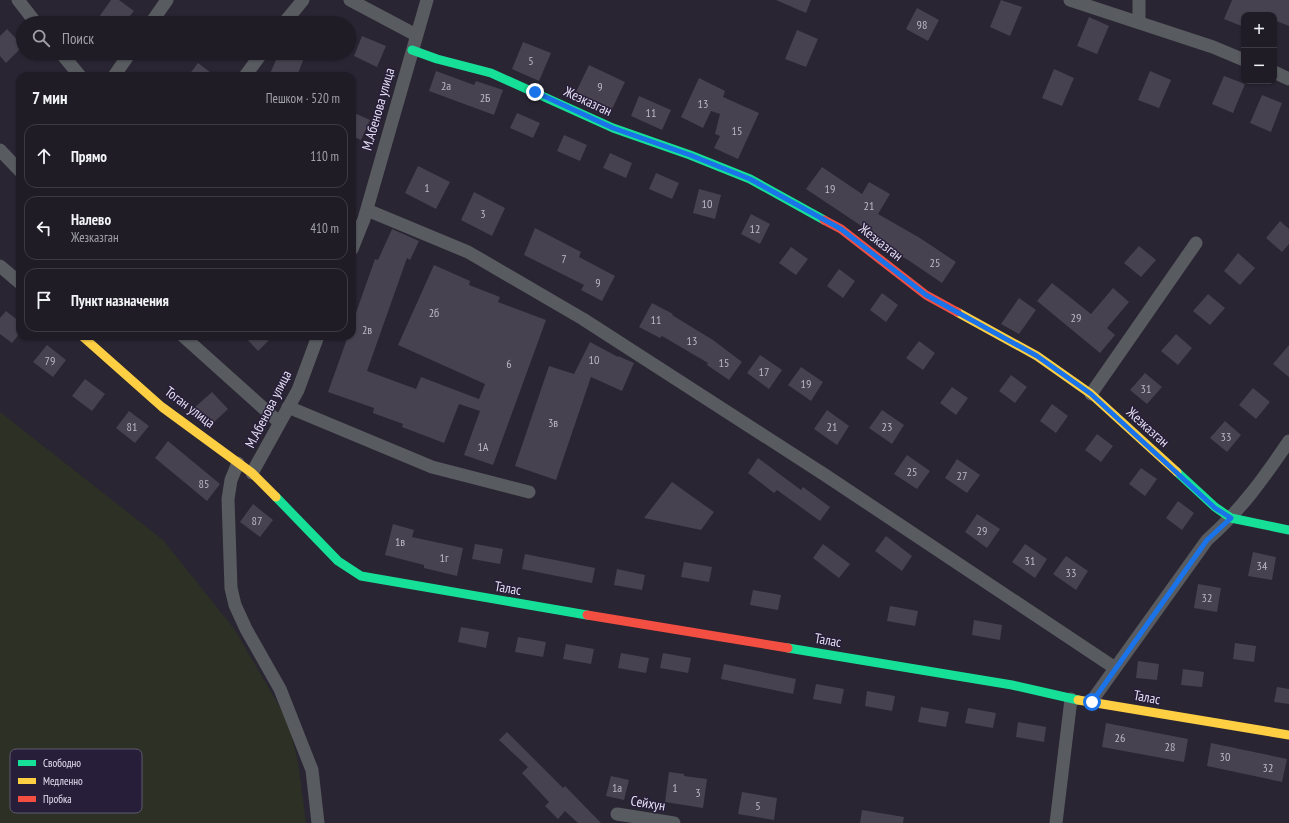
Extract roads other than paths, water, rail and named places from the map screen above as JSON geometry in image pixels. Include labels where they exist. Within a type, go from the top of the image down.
[{"type":"street","points":[[18,0],[31,16]]},
{"type":"street","points":[[156,16],[167,0]]},
{"type":"street","points":[[290,16],[303,0]]},
{"type":"street","points":[[350,0],[416,35]]},
{"type":"street","name":"М.Абенова улица","points":[[356,238],[366,210],[427,0]]},
{"type":"street","points":[[1070,0],[1213,46],[1241,59]]},
{"type":"street","points":[[1139,0],[1139,22]]},
{"type":"street","name":"Жезказган","points":[[412,50],[437,59],[491,73],[613,128],[690,155],[750,179],[841,229],[926,295],[1037,356],[1091,394],[1215,508],[1231,518],[1289,530]]},
{"type":"street","points":[[67,60],[77,72]]},
{"type":"street","points":[[117,72],[125,60]]},
{"type":"street","points":[[248,72],[257,60]]},
{"type":"street","points":[[1277,73],[1289,78]]},
{"type":"street","points":[[0,150],[16,167]]},
{"type":"street","points":[[366,210],[468,252],[583,318],[825,475],[1115,668]]},
{"type":"street","points":[[1091,394],[1196,243]]},
{"type":"street","points":[[0,266],[16,280]]},
{"type":"street","name":"Тоган улица","points":[[86,340],[162,407],[252,472],[338,560],[361,576]]},
{"type":"street","points":[[187,340],[280,423]]},
{"type":"street","name":"М.Абенова улица","points":[[252,472],[298,390],[317,340]]},
{"type":"street","points":[[288,407],[432,467],[529,492]]},
{"type":"street","points":[[1092,702],[1207,540],[1231,518],[1258,485],[1289,441]]},
{"type":"street","points":[[238,463],[231,480],[228,498],[231,588],[235,605],[244,624],[280,689],[312,770],[318,823]]},
{"type":"street","name":"Талас","points":[[361,576],[480,598],[1012,685],[1071,699],[1289,735]]},
{"type":"street","points":[[1056,823],[1071,699]]},
{"type":"street","name":"Сейхун","points":[[617,814],[674,823]]}]
